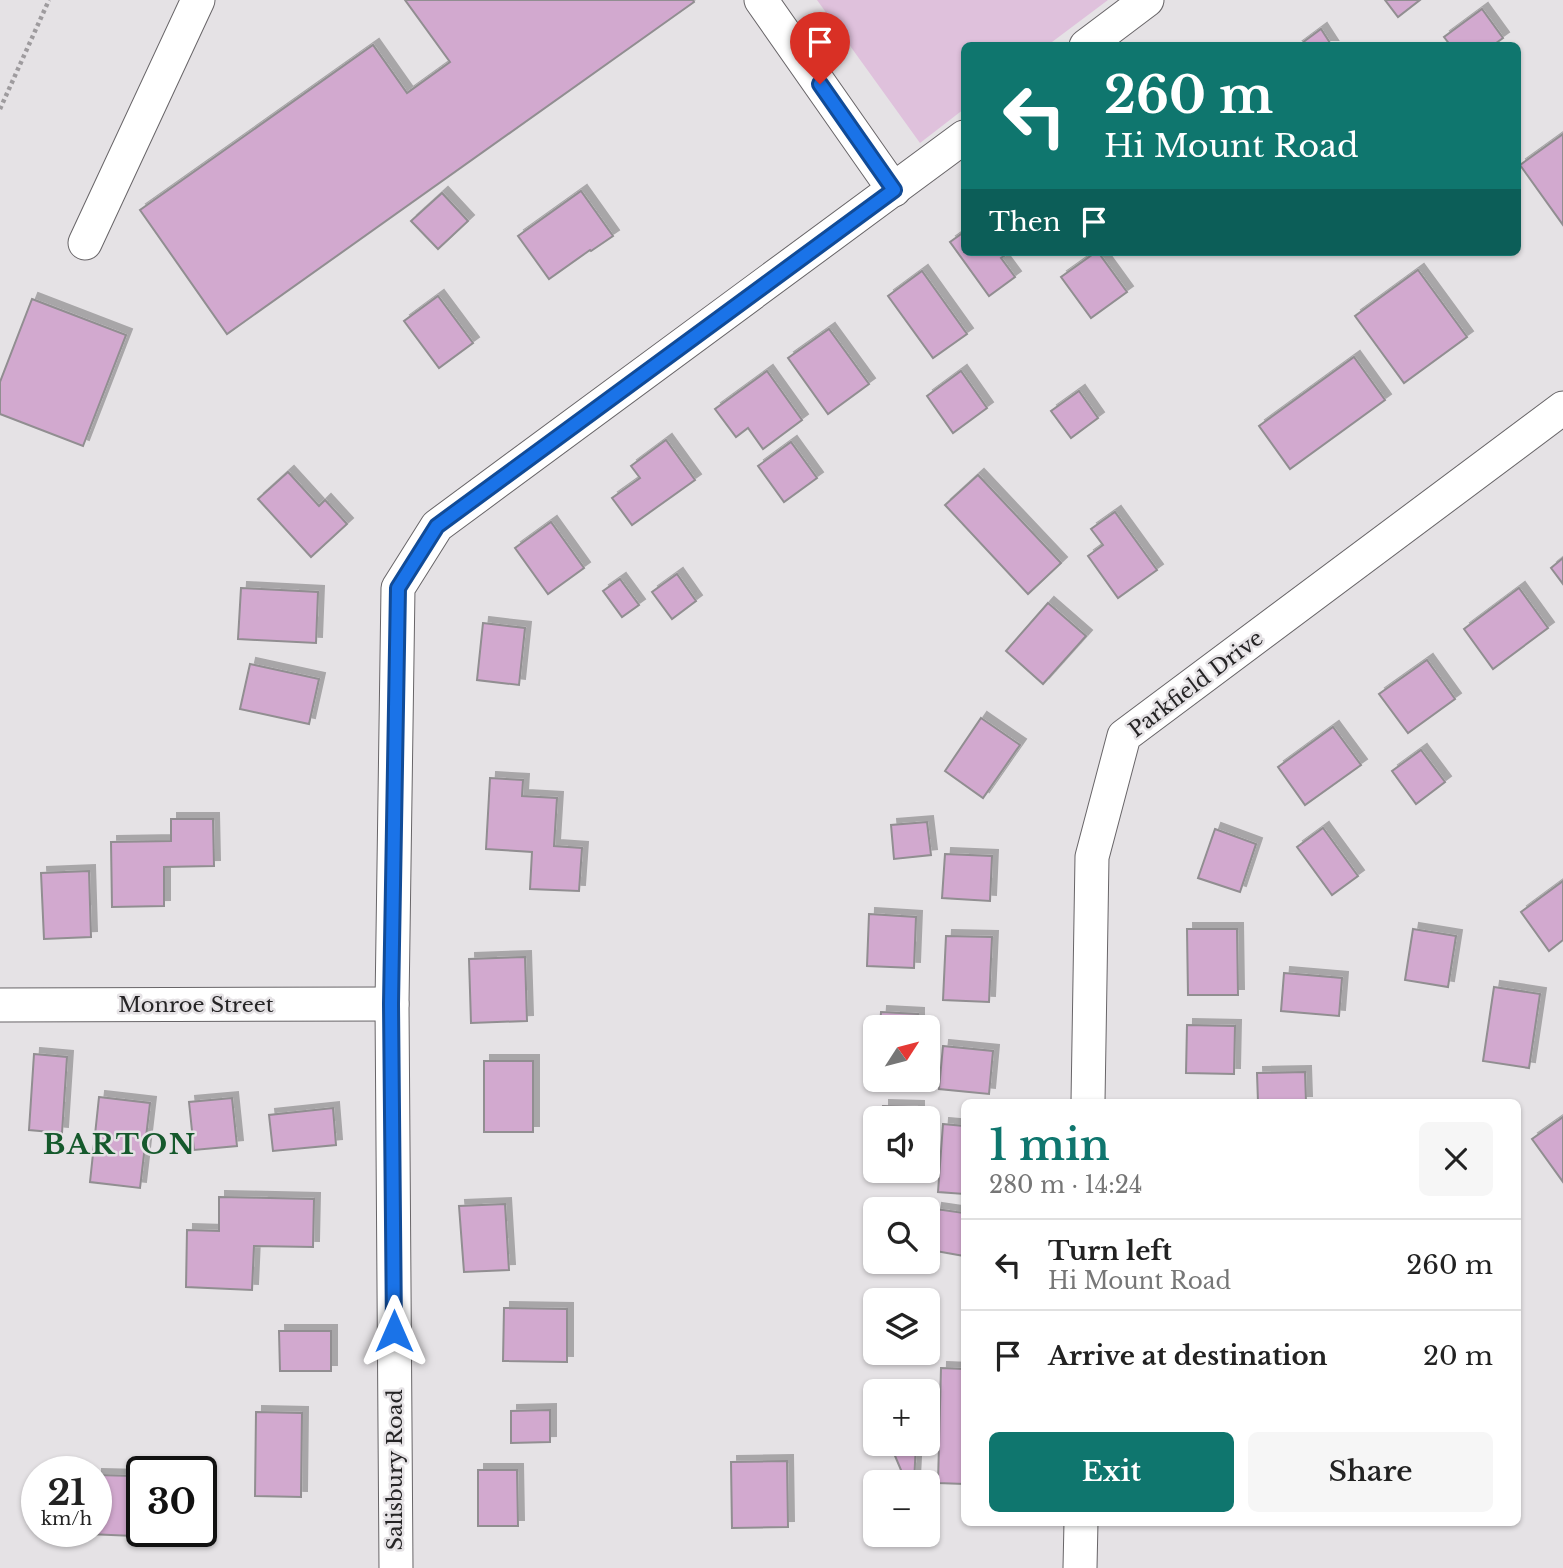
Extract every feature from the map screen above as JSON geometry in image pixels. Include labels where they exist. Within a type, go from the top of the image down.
[{"type":"street","points":[[85,243],[198,0]]},
{"type":"street","points":[[761,0],[894,190]]},
{"type":"street","points":[[1091,42],[1147,0]]},
{"type":"street","name":"Salisbury Road","points":[[396,1568],[391,1004],[398,588],[437,526],[961,139]]},
{"type":"street","name":"Parkfield Drive","points":[[1088,1099],[1092,858],[1124,737],[1563,408]]},
{"type":"street","name":"Monroe Street","points":[[0,1005],[391,1004]]},
{"type":"street","points":[[1080,1568],[1081,1526]]},
{"type":"path","points":[[0,109],[49,0]]},
{"type":"shaded area","points":[[817,0],[1108,0],[1052,42],[961,42],[961,111],[920,143]]},
{"type":"building","points":[[405,0],[694,2],[227,334],[140,210],[373,45],[407,93],[450,62]]},
{"type":"building","points":[[1385,0],[1420,0],[1398,17]]},
{"type":"building","points":[[1482,9],[1503,38],[1498,42],[1448,42],[1444,37]]},
{"type":"building","points":[[1321,29],[1329,42],[1303,42]]},
{"type":"building","points":[[1563,134],[1563,225],[1521,166]]},
{"type":"building","points":[[581,191],[613,236],[549,279],[518,236]]},
{"type":"building","points":[[442,193],[468,221],[438,249],[411,221]]},
{"type":"building","points":[[961,234],[961,256],[1004,256],[1001,258],[1015,277],[989,296],[950,242]]},
{"type":"building","points":[[1090,256],[1101,256],[1127,292],[1091,318],[1061,277]]},
{"type":"building","points":[[1418,270],[1467,337],[1404,383],[1355,316]]},
{"type":"building","points":[[922,271],[967,334],[933,358],[888,296]]},
{"type":"building","points":[[438,296],[473,343],[439,368],[404,321]]},
{"type":"building","points":[[32,299],[126,335],[83,446],[0,414],[0,382]]},
{"type":"building","points":[[829,329],[869,384],[828,414],[788,358]]},
{"type":"building","points":[[1354,357],[1385,400],[1290,469],[1259,426]]},
{"type":"building","points":[[767,371],[802,420],[763,449],[748,428],[736,437],[715,409]]},
{"type":"building","points":[[961,371],[987,408],[953,433],[927,396]]},
{"type":"building","points":[[1079,391],[1098,418],[1071,438],[1051,411]]},
{"type":"building","points":[[666,440],[695,480],[632,525],[612,498],[640,478],[631,466]]},
{"type":"building","points":[[791,442],[817,478],[784,502],[758,466]]},
{"type":"building","points":[[288,472],[319,506],[325,500],[347,524],[311,557],[258,499]]},
{"type":"building","points":[[978,475],[1061,563],[1028,594],[945,505]]},
{"type":"building","points":[[1115,512],[1157,570],[1118,598],[1088,556],[1103,545],[1091,529]]},
{"type":"building","points":[[551,522],[584,568],[548,594],[515,548]]},
{"type":"building","points":[[1563,558],[1563,584],[1551,568]]},
{"type":"building","points":[[677,574],[696,601],[672,619],[652,592]]},
{"type":"building","points":[[620,579],[639,605],[622,617],[603,591]]},
{"type":"building","points":[[241,588],[318,592],[316,643],[238,639]]},
{"type":"building","points":[[1519,588],[1548,628],[1493,669],[1464,629]]},
{"type":"building","points":[[1048,603],[1086,636],[1043,684],[1006,651]]},
{"type":"building","points":[[483,623],[525,628],[519,685],[477,680]]},
{"type":"building","points":[[1427,660],[1455,699],[1408,733],[1379,694]]},
{"type":"building","points":[[250,664],[319,679],[309,724],[240,709]]},
{"type":"building","points":[[981,718],[1020,745],[983,798],[945,771]]},
{"type":"building","points":[[1333,727],[1361,765],[1305,805],[1278,767]]},
{"type":"building","points":[[1421,750],[1445,782],[1416,804],[1392,771]]},
{"type":"building","points":[[490,778],[523,780],[522,796],[557,798],[554,846],[582,848],[579,891],[530,889],[532,852],[486,849]]},
{"type":"building","points":[[171,819],[213,819],[214,866],[164,867],[164,906],[112,907],[111,842],[171,841]]},
{"type":"building","points":[[927,822],[931,855],[894,859],[891,825]]},
{"type":"building","points":[[1323,828],[1358,876],[1332,895],[1297,847]]},
{"type":"building","points":[[1215,829],[1256,844],[1240,892],[1198,878]]},
{"type":"building","points":[[945,854],[992,856],[990,901],[942,898]]},
{"type":"building","points":[[89,871],[91,937],[44,939],[41,873]]},
{"type":"building","points":[[1563,881],[1563,940],[1549,951],[1521,912]]},
{"type":"building","points":[[869,914],[916,917],[914,968],[867,966]]},
{"type":"building","points":[[1187,929],[1237,929],[1238,995],[1188,995]]},
{"type":"building","points":[[1413,929],[1456,936],[1448,987],[1405,980]]},
{"type":"building","points":[[946,936],[992,937],[989,1002],[943,1000]]},
{"type":"building","points":[[525,957],[527,1021],[471,1023],[469,959]]},
{"type":"building","points":[[1284,973],[1342,978],[1339,1016],[1281,1011]]},
{"type":"building","points":[[1494,987],[1540,994],[1529,1068],[1483,1061]]},
{"type":"building","points":[[881,1012],[918,1014],[918,1015],[881,1015]]},
{"type":"building","points":[[1187,1025],[1235,1026],[1234,1074],[1186,1073]]},
{"type":"building","points":[[943,1046],[993,1051],[989,1094],[940,1089]]},
{"type":"building","points":[[34,1054],[67,1057],[62,1133],[29,1130]]},
{"type":"building","points":[[484,1061],[533,1061],[533,1132],[484,1132]]},
{"type":"building","points":[[1305,1072],[1306,1099],[1258,1099],[1257,1073]]},
{"type":"building","points":[[99,1097],[150,1103],[140,1188],[90,1182]]},
{"type":"building","points":[[232,1098],[237,1146],[194,1150],[189,1102]]},
{"type":"building","points":[[333,1108],[336,1145],[273,1151],[269,1115]]},
{"type":"building","points":[[1563,1117],[1563,1182],[1532,1139]]},
{"type":"building","points":[[943,1124],[961,1126],[961,1194],[938,1192]]},
{"type":"building","points":[[219,1197],[314,1199],[313,1247],[254,1246],[252,1290],[186,1287],[187,1230],[219,1231]]},
{"type":"building","points":[[505,1204],[509,1270],[464,1272],[459,1206]]},
{"type":"building","points":[[940,1210],[961,1213],[961,1255],[940,1252]]},
{"type":"building","points":[[504,1308],[567,1309],[567,1362],[503,1361]]},
{"type":"building","points":[[279,1331],[331,1331],[331,1371],[280,1371]]},
{"type":"building","points":[[941,1368],[961,1369],[961,1484],[940,1483]]},
{"type":"building","points":[[550,1410],[550,1442],[511,1443],[511,1411]]},
{"type":"building","points":[[256,1412],[302,1413],[301,1497],[255,1496]]},
{"type":"building","points":[[895,1456],[915,1456],[915,1470],[901,1470]]},
{"type":"building","points":[[787,1461],[788,1527],[732,1528],[731,1462]]},
{"type":"building","points":[[478,1470],[517,1470],[518,1526],[478,1526]]},
{"type":"building","points":[[112,1475],[126,1476],[126,1536],[112,1535]]},
{"type":"district","name":"BARTON","points":[[120,1144]]},
{"type":"route","points":[[394,1331],[391,1004],[398,588],[437,526],[894,190],[820,84]]}]
